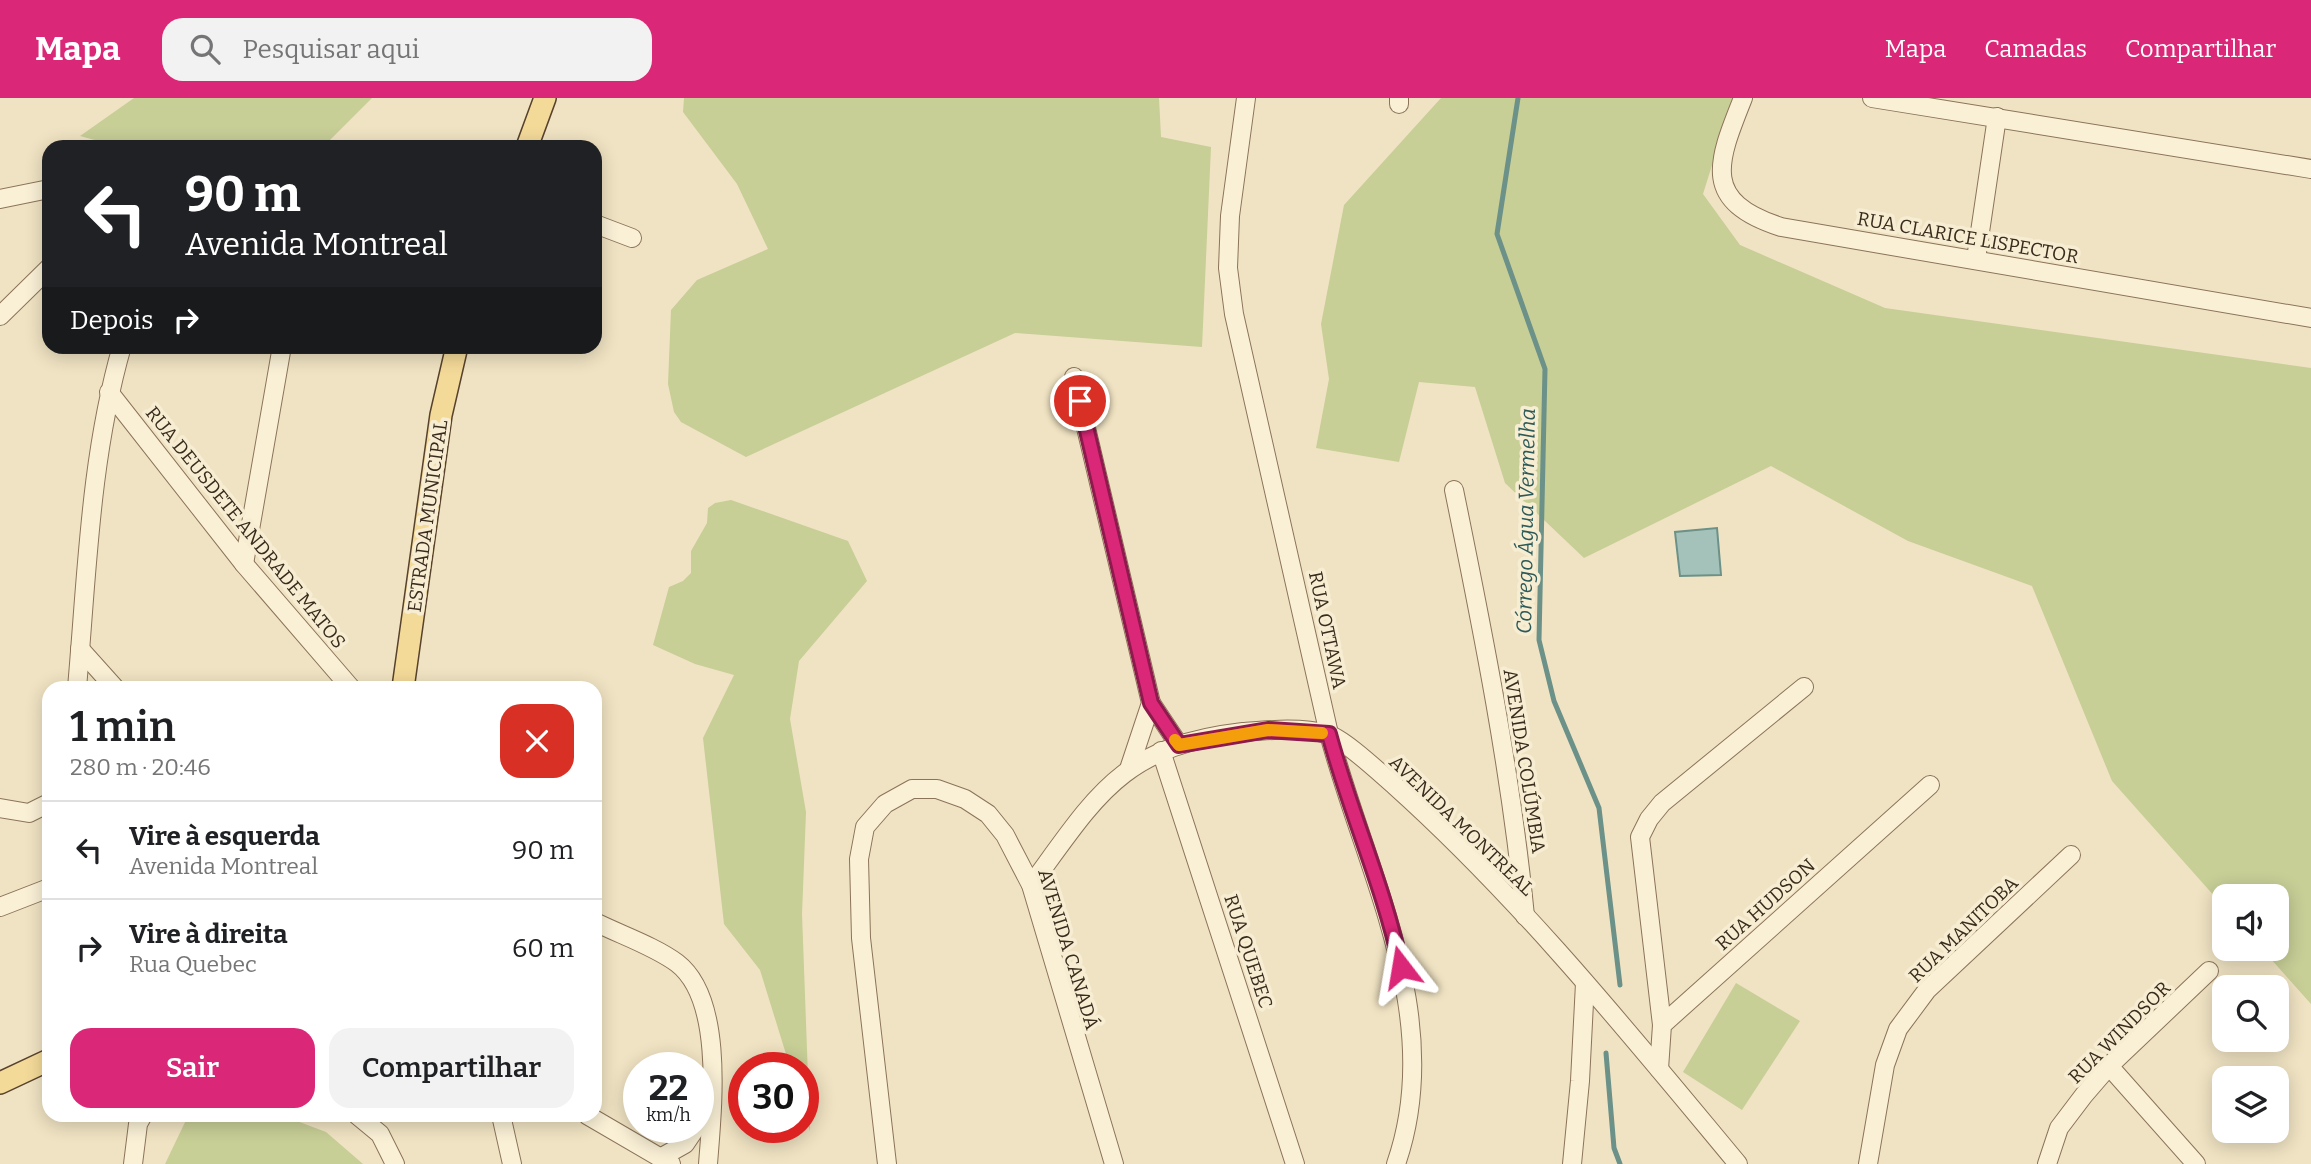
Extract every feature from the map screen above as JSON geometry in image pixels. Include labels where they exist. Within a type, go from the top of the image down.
[{"type":"main road","points":[[530,140],[545,98]]},
{"type":"main road","name":"ESTRADA MUNICIPAL","points":[[404,681],[441,415],[455,354]]},
{"type":"main road","points":[[0,1083],[42,1063]]},
{"type":"street","name":"RUA OTTAWA","points":[[1246,98],[1230,216],[1227,268],[1234,314],[1329,734],[1344,789],[1381,893],[1409,1007],[1413,1088],[1396,1164]]},
{"type":"street","name":"RUA CLARICE LISPECTOR","points":[[1743,98],[1726,140],[1720,180],[1731,201],[1752,218],[1781,227],[2311,318]]},
{"type":"street","points":[[1872,98],[2311,169]]},
{"type":"street","points":[[1976,259],[1997,117]]},
{"type":"street","points":[[0,198],[42,190]]},
{"type":"street","points":[[602,227],[632,238]]},
{"type":"street","points":[[0,316],[42,275]]},
{"type":"street","points":[[78,681],[96,470],[109,392],[119,354]]},
{"type":"street","points":[[244,564],[281,354]]},
{"type":"street","points":[[1074,377],[1151,703],[1179,745]]},
{"type":"street","name":"RUA DEUSDETE ANDRADE MATOS","points":[[109,392],[244,564],[345,681]]},
{"type":"street","name":"AVENIDA COLÚMBIA","points":[[1454,490],[1497,700],[1514,805],[1525,916]]},
{"type":"street","points":[[80,649],[109,681]]},
{"type":"street","points":[[1659,1069],[1662,1025],[1640,837],[1649,819],[1662,803],[1804,687]]},
{"type":"street","points":[[1130,766],[1151,703]]},
{"type":"street","points":[[1031,886],[1086,810],[1130,766],[1179,745],[1268,730],[1329,734]]},
{"type":"street","name":"AVENIDA MONTREAL","points":[[1329,734],[1371,765],[1423,811],[1525,916],[1738,1164]]},
{"type":"street","name":"RUA QUEBEC","points":[[1161,751],[1295,1164]]},
{"type":"street","name":"RUA HUDSON","points":[[1662,1025],[1930,785]]},
{"type":"street","name":"AVENIDA CANADÁ","points":[[887,1164],[861,938],[859,859],[865,827],[884,804],[912,789],[937,789],[956,795],[988,814],[1005,835],[1031,886],[1114,1164]]},
{"type":"street","points":[[0,808],[29,813],[42,808]]},
{"type":"street","name":"RUA MANITOBA","points":[[1868,1164],[1885,1065],[1898,1030],[1927,990],[2071,855]]},
{"type":"street","points":[[0,907],[42,891]]},
{"type":"street","points":[[602,926],[678,964],[698,990],[708,1021],[710,1052]]},
{"type":"street","name":"RUA WINDSOR","points":[[2048,1164],[2059,1128],[2109,1066],[2209,971]]},
{"type":"street","points":[[1572,1164],[1585,983]]},
{"type":"street","points":[[2109,1066],[2196,1164]]},
{"type":"street","points":[[133,1164],[139,1122]]},
{"type":"street","points":[[365,1122],[380,1134],[395,1164]]},
{"type":"street","points":[[503,1122],[512,1164]]},
{"type":"street","points":[[599,1122],[666,1161],[685,1143]]},
{"type":"street","points":[[708,1164],[710,1143]]},
{"type":"green space","points":[[134,98],[372,98],[330,140],[95,140],[80,136]]},
{"type":"green space","points":[[684,98],[1159,98],[1161,137],[1211,147],[1202,347],[1015,333],[746,457],[681,422],[674,412],[668,384],[671,310],[697,280],[768,249],[737,184],[683,112]]},
{"type":"green space","points":[[1441,98],[1733,98],[1703,194],[1740,245],[1885,308],[2311,368],[2311,1004],[2289,979],[2289,975],[2285,975],[2273,961],[2289,961],[2289,884],[2212,884],[2212,894],[2112,781],[2032,586],[1908,541],[1771,466],[1584,558],[1505,483],[1475,387],[1419,382],[1399,462],[1316,448],[1329,379],[1321,324],[1344,205]]},
{"type":"green space","points":[[731,500],[848,541],[867,581],[799,661],[790,719],[806,812],[802,914],[807,1052],[785,1052],[760,970],[724,924],[703,738],[734,675],[695,664],[653,645],[669,587],[683,581],[691,573],[691,551],[707,523],[708,508],[715,503]]},
{"type":"green space","points":[[1736,983],[1800,1021],[1742,1110],[1683,1072]]},
{"type":"green space","points":[[185,1122],[300,1122],[326,1132],[363,1164],[165,1164]]},
{"type":"water","points":[[1717,528],[1721,575],[1680,576],[1675,532]]},
{"type":"waterway","name":"Córrego Água Vermelha","points":[[1518,98],[1497,234],[1545,369],[1539,640],[1554,701],[1599,808],[1620,985]]},
{"type":"waterway","name":"Córrego Água Vermelha","points":[[1606,1053],[1614,1148],[1620,1164]]},
{"type":"slow traffic","points":[[1175,740],[1179,745],[1229,734],[1268,730],[1322,733]]},
{"type":"route","points":[[1080,401],[1151,703],[1179,745],[1229,734],[1268,730],[1329,734],[1344,789],[1381,893],[1401,967]]}]
